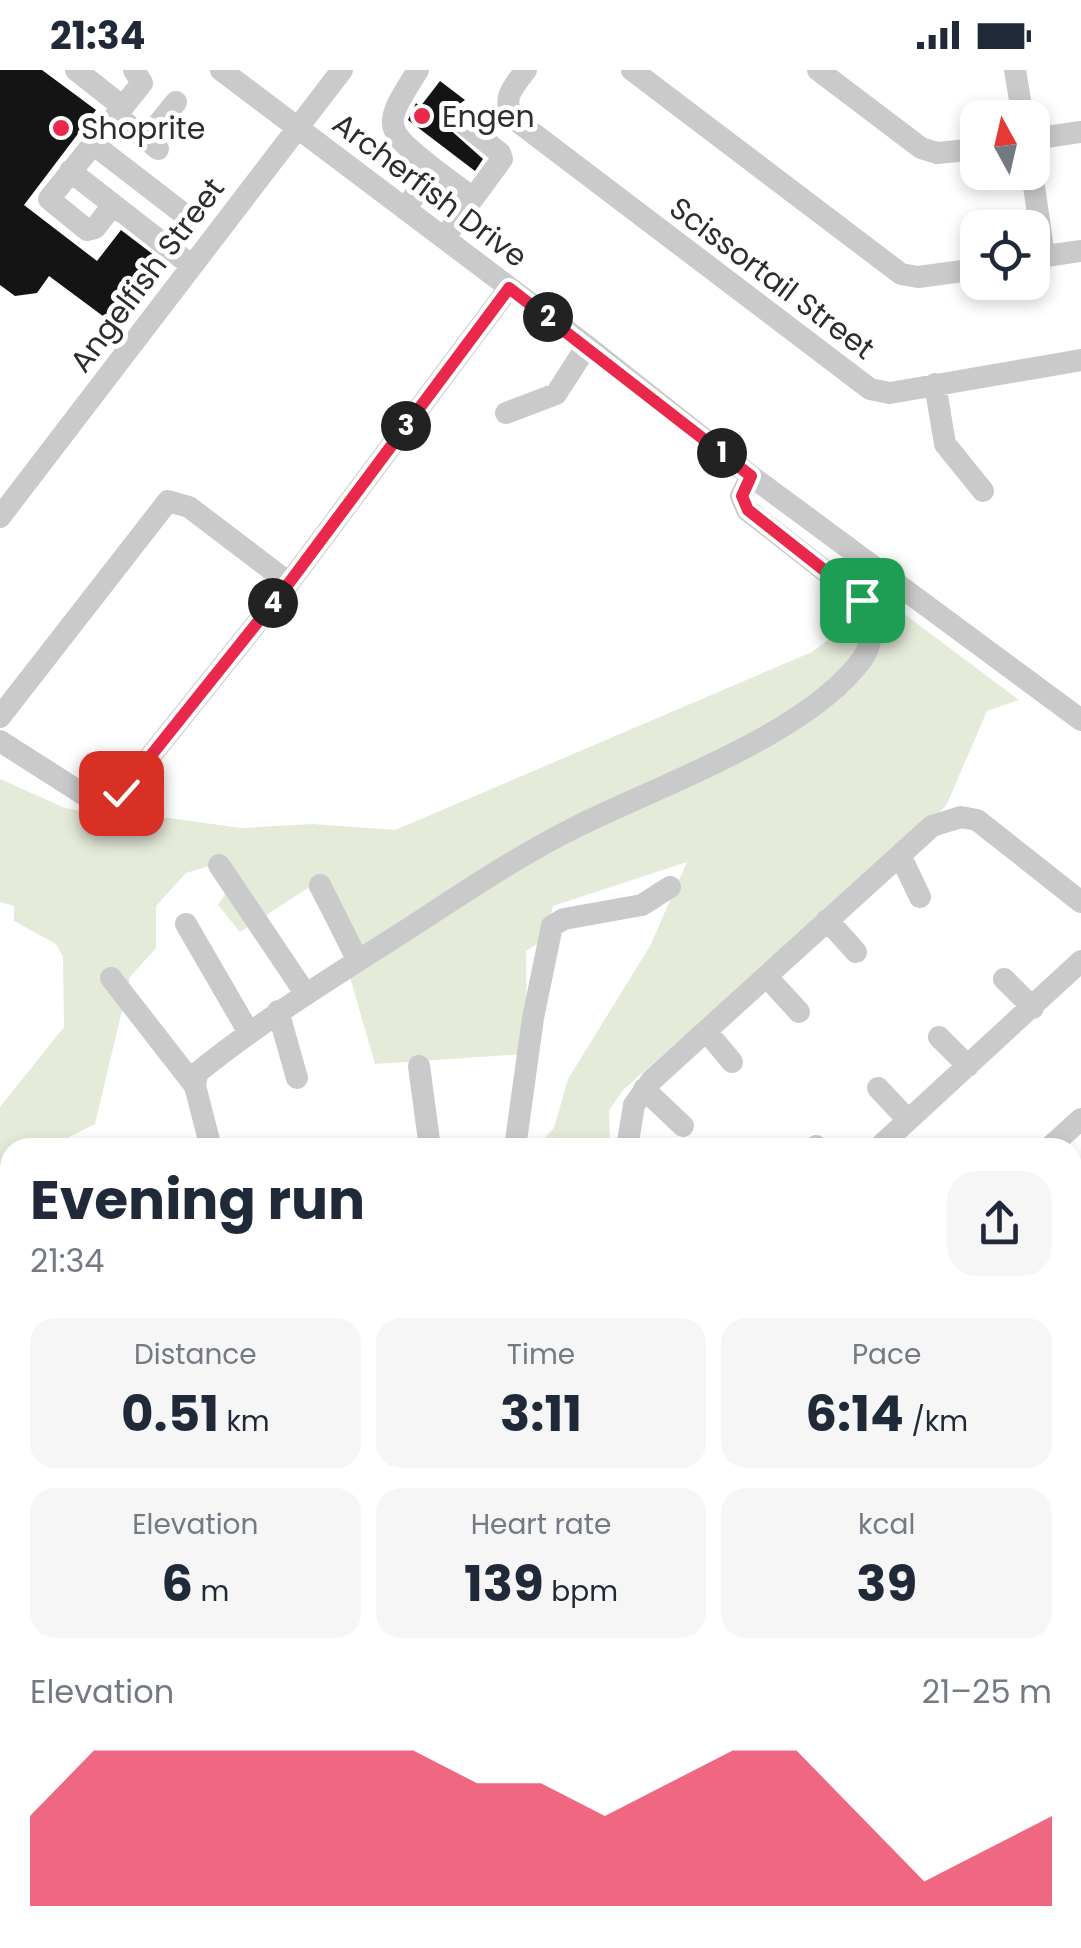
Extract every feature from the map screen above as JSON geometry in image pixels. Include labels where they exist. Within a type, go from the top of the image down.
[{"type":"street","points":[[76,70],[152,144],[176,102]]},
{"type":"street","name":"Archerfish Drive","points":[[220,70],[587,346],[751,476],[1081,720]]},
{"type":"street","name":"Angelfish Street","points":[[0,517],[342,70]]},
{"type":"street","points":[[418,70],[393,110],[392,126],[402,144],[473,198]]},
{"type":"street","name":"Scissortail Street","points":[[526,70],[509,92],[506,106],[512,118],[870,389],[890,393],[1081,360]]},
{"type":"street","points":[[632,70],[901,274],[918,278],[960,272]]},
{"type":"street","points":[[818,70],[921,148],[937,153],[960,151]]},
{"type":"street","points":[[1015,70],[1020,100]]},
{"type":"street","points":[[114,205],[96,228],[83,229],[49,199],[120,111],[138,76]]},
{"type":"street","points":[[444,238],[502,158],[460,121]]},
{"type":"street","points":[[1050,136],[1081,132]]},
{"type":"street","points":[[93,144],[189,218]]},
{"type":"street","points":[[405,208],[434,169]]},
{"type":"street","points":[[70,171],[192,266]]},
{"type":"street","points":[[1050,255],[1081,251]]},
{"type":"street","points":[[0,741],[94,801],[116,798],[289,583],[509,288]]},
{"type":"street","points":[[506,413],[556,394],[587,346]]},
{"type":"street","points":[[935,384],[945,444],[983,492]]},
{"type":"street","points":[[208,1138],[195,1086],[196,1074],[248,1031],[577,826],[718,763],[827,695],[864,656],[870,639],[870,620],[862,600],[748,510],[742,496],[751,476]]},
{"type":"street","points":[[0,718],[168,502],[176,500],[190,507],[289,583]]},
{"type":"street","points":[[627,1138],[631,1112],[644,1089],[932,826],[970,818],[983,824],[1081,902]]},
{"type":"street","points":[[900,855],[920,897]]},
{"type":"street","points":[[219,865],[305,993]]},
{"type":"street","points":[[320,885],[358,961]]},
{"type":"street","points":[[516,1138],[533,1018],[552,926],[564,919],[642,905],[670,887]]},
{"type":"street","points":[[827,920],[856,952]]},
{"type":"street","points":[[186,924],[248,1031]]},
{"type":"street","points":[[889,1138],[1081,960]]},
{"type":"street","points":[[767,977],[799,1012]]},
{"type":"street","points":[[110,978],[195,1086]]},
{"type":"street","points":[[1004,979],[1033,1008]]},
{"type":"street","points":[[278,1011],[298,1078]]},
{"type":"street","points":[[707,1032],[732,1062]]},
{"type":"street","points":[[939,1037],[968,1066]]},
{"type":"street","points":[[418,1066],[429,1138]]},
{"type":"street","points":[[878,1088],[908,1120]]},
{"type":"street","points":[[644,1089],[683,1126]]},
{"type":"street","points":[[1060,1138],[1081,1118]]},
{"type":"green space","points":[[875,592],[1019,700],[987,711],[946,806],[624,1089],[609,1110],[610,1138],[545,1138],[554,1128],[568,1079],[650,946],[687,862],[553,906],[545,939],[526,951],[527,1054],[375,1064],[343,953],[308,888],[240,932],[218,905],[232,883],[216,864],[186,873],[156,906],[156,948],[130,977],[95,1124],[68,1138],[0,1138],[0,1107],[64,1027],[63,957],[56,944],[14,921],[14,906],[0,902],[0,779],[65,808],[109,816],[169,818],[241,828],[312,824],[395,830],[812,652],[853,621]]},
{"type":"building","points":[[0,70],[42,70],[96,110],[24,205],[97,261],[121,230],[163,262],[115,325],[49,276],[37,293],[15,296],[0,285]]},
{"type":"building","points":[[440,81],[465,100],[448,112],[446,126],[483,159],[475,171],[408,120],[416,103],[420,107]]},
{"type":"place","name":"Engen","points":[[422,116]]},
{"type":"place","name":"Shoprite","points":[[61,128]]},
{"type":"route","points":[[121,793],[289,583],[509,288],[751,476],[742,496],[748,510],[852,588],[862,600]]}]
